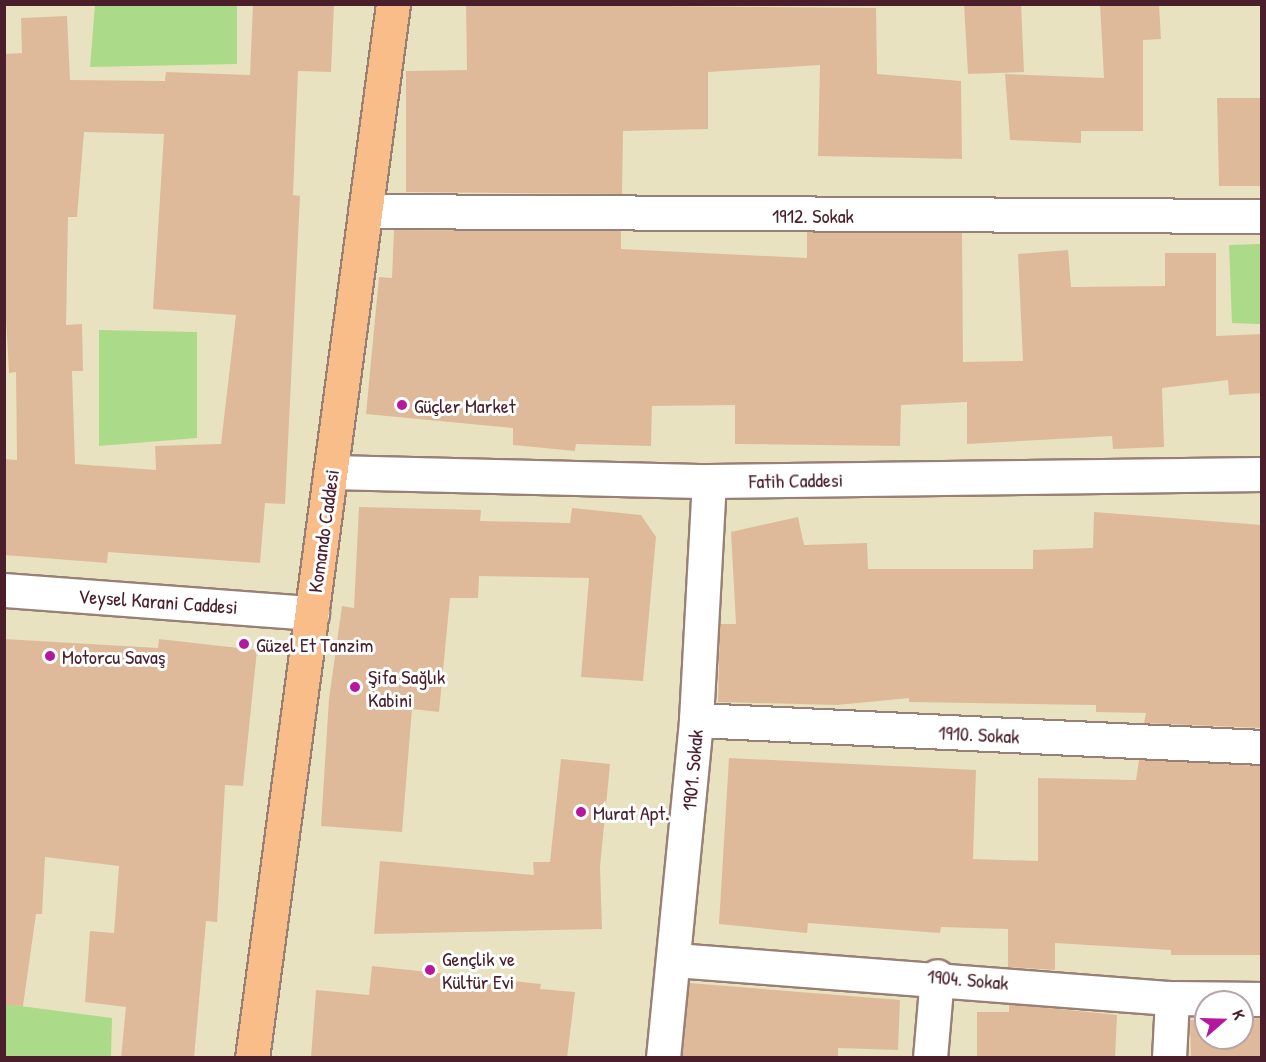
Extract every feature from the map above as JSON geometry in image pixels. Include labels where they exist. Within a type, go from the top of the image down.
[{"type":"main road","name":"Komando Caddesi","points":[[252,1058],[393,4]]},
{"type":"street","name":"1912. Sokak","points":[[365,211],[1262,216]]},
{"type":"street","name":"Fatih Caddesi","points":[[332,472],[709,481],[1262,474]]},
{"type":"street","name":"1901. Sokak","points":[[663,1058],[675,960],[696,720],[709,481]]},
{"type":"street","name":"Veysel Karani Caddesi","points":[[4,590],[312,613]]},
{"type":"street","name":"1910. Sokak","points":[[696,720],[1262,747]]},
{"type":"street","name":"1904. Sokak","points":[[675,960],[937,976],[1172,998],[1262,999]]},
{"type":"street","points":[[930,1058],[937,976]]},
{"type":"street","points":[[1169,1058],[1172,998]]},
{"type":"green space","points":[[95,5],[237,5],[237,64],[90,67]]},
{"type":"green space","points":[[1261,244],[1261,324],[1232,323],[1229,245]]},
{"type":"green space","points":[[99,330],[197,332],[197,438],[99,446]]},
{"type":"green space","points":[[5,1004],[112,1018],[111,1057],[5,1057]]},
{"type":"building","points":[[253,4],[334,4],[331,72],[298,71],[293,195],[300,196],[285,504],[265,503],[260,563],[108,552],[107,563],[4,555],[4,459],[17,460],[16,372],[9,373],[4,282],[4,54],[22,53],[21,18],[67,16],[70,80],[165,81],[166,72],[250,75]],"holes":[[[84,132],[164,134],[153,309],[236,315],[221,444],[155,446],[156,470],[75,464],[72,371],[83,371],[82,324],[66,325],[68,217],[77,217]]]},
{"type":"building","points":[[466,4],[876,8],[877,74],[961,81],[962,159],[818,156],[820,65],[708,72],[708,129],[623,131],[622,194],[406,192],[406,71],[467,70]]},
{"type":"building","points":[[964,4],[1021,4],[1024,72],[968,74]]},
{"type":"building","points":[[1100,4],[1159,4],[1161,39],[1143,40],[1143,131],[1081,131],[1081,143],[1010,140],[1005,74],[1104,78]]},
{"type":"building","points":[[1217,98],[1262,98],[1262,186],[1219,186]]},
{"type":"building","points":[[394,230],[621,231],[621,249],[807,258],[807,232],[962,233],[963,362],[1023,361],[1018,254],[1068,250],[1071,287],[1165,286],[1165,253],[1216,253],[1216,336],[1262,334],[1262,393],[1229,395],[1228,380],[1162,388],[1164,447],[1113,449],[1112,436],[967,444],[967,402],[901,405],[900,446],[735,444],[735,405],[652,406],[651,446],[576,444],[575,451],[513,445],[513,428],[366,414],[379,277],[392,278]]},
{"type":"building","points":[[359,507],[481,510],[480,521],[570,523],[572,508],[641,515],[656,537],[643,681],[581,677],[589,578],[479,576],[478,598],[450,598],[439,712],[412,709],[402,832],[321,826],[329,699],[342,606],[354,608]]},
{"type":"building","points":[[1094,512],[1262,525],[1262,728],[1144,723],[1146,713],[1096,712],[1096,705],[909,702],[909,698],[837,705],[718,702],[720,624],[736,624],[731,532],[798,517],[804,545],[867,543],[868,569],[1033,569],[1033,550],[1093,548]]},
{"type":"building","points":[[4,639],[158,648],[159,639],[257,650],[243,786],[225,785],[217,922],[206,921],[194,1058],[121,1058],[126,1007],[85,1002],[90,931],[114,933],[119,866],[45,857],[42,914],[36,914],[23,1006],[4,1005]]},
{"type":"building","points":[[729,758],[976,770],[973,859],[1038,861],[1038,778],[1136,780],[1139,760],[1262,766],[1262,955],[1171,955],[1171,950],[1055,943],[1055,970],[1008,967],[1008,929],[941,927],[940,933],[808,923],[807,933],[719,924]]},
{"type":"building","points":[[561,759],[610,764],[600,867],[602,929],[374,934],[380,861],[534,875],[533,862],[550,862]]},
{"type":"building","points":[[372,966],[541,984],[540,989],[575,992],[567,1058],[311,1058],[316,990],[369,995]]},
{"type":"building","points":[[689,983],[900,1000],[898,1050],[838,1048],[838,1058],[682,1058]]},
{"type":"building","points":[[1009,1004],[1117,1015],[1115,1058],[977,1058],[977,1012],[1009,1012]]},
{"type":"building","points":[[1254,1018],[1262,1018],[1262,1058],[1191,1058],[1190,1020],[1194,1020],[1194,1050],[1254,1050]]},
{"type":"place","name":"Güçler Market","points":[[402,405]]},
{"type":"place","name":"Güzel Et Tanzim","points":[[244,644]]},
{"type":"place","name":"Motorcu Savaş","points":[[50,656]]},
{"type":"place","name":"Şifa Sağlık Kabini","points":[[355,687]]},
{"type":"place","name":"Murat Apt.","points":[[581,812]]},
{"type":"place","name":"Gençlik ve Kültür Evi","points":[[430,970]]}]
